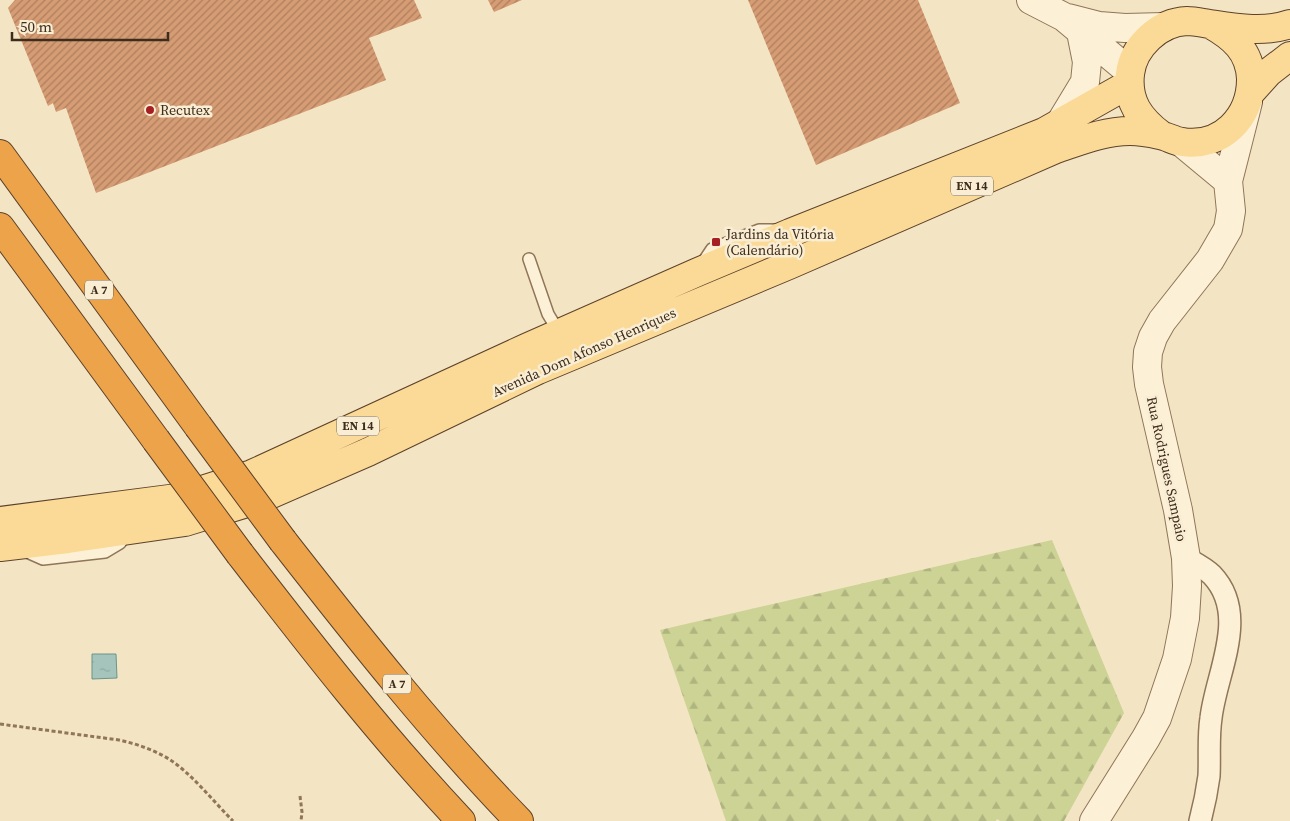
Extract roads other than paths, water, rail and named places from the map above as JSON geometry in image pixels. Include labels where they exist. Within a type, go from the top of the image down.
[{"type":"highway","name":"A 7","points":[[0,154],[283,541],[417,708],[520,821]]},
{"type":"highway","points":[[0,227],[240,554],[355,700],[461,821]]},
{"type":"main road","points":[[1171,139],[1145,122],[1133,105],[1130,78],[1136,53],[1148,38],[1164,27],[1186,21],[1247,29],[1290,24]]},
{"type":"main road","points":[[1210,24],[1229,34],[1243,51],[1250,71],[1250,97]]},
{"type":"main road","name":"Avenida Dom Afonso Henriques","points":[[9,546],[185,522],[260,499],[368,452],[538,370],[789,265],[1056,149],[1098,134],[1130,131],[1195,143],[1209,140],[1222,135],[1233,126],[1242,115],[1250,97],[1269,72],[1290,56]]},
{"type":"main road","name":"Avenida Dom Afonso Henriques","points":[[0,521],[178,498],[252,474],[698,272],[790,233],[1044,132],[1059,125],[1130,78]]},
{"type":"street","points":[[1031,0],[1072,24],[1130,78]]},
{"type":"street","points":[[1072,24],[1125,28],[1164,27]]},
{"type":"street","points":[[1059,125],[1086,82],[1087,62],[1072,24]]},
{"type":"street","name":"Rua Rodrigues Sampaio","points":[[1200,821],[1209,775],[1209,729],[1212,708],[1228,646],[1229,625],[1227,606],[1222,590],[1212,575],[1186,558],[1178,510],[1149,384],[1148,352],[1153,337],[1162,321],[1210,260],[1228,229],[1231,211],[1228,181],[1250,97]]},
{"type":"street","points":[[1171,139],[1228,181]]},
{"type":"street","points":[[1094,821],[1146,738],[1157,718],[1168,689],[1177,659],[1185,618],[1188,586],[1186,558]]},
{"type":"lane","points":[[529,259],[548,314],[560,334]]},
{"type":"water","points":[[92,654],[116,654],[117,678],[92,679]]},
{"type":"place","name":"Recutex","points":[[150,110]]},
{"type":"place","name":"Jardins da Vitória (Calendário)","points":[[716,242]]}]
